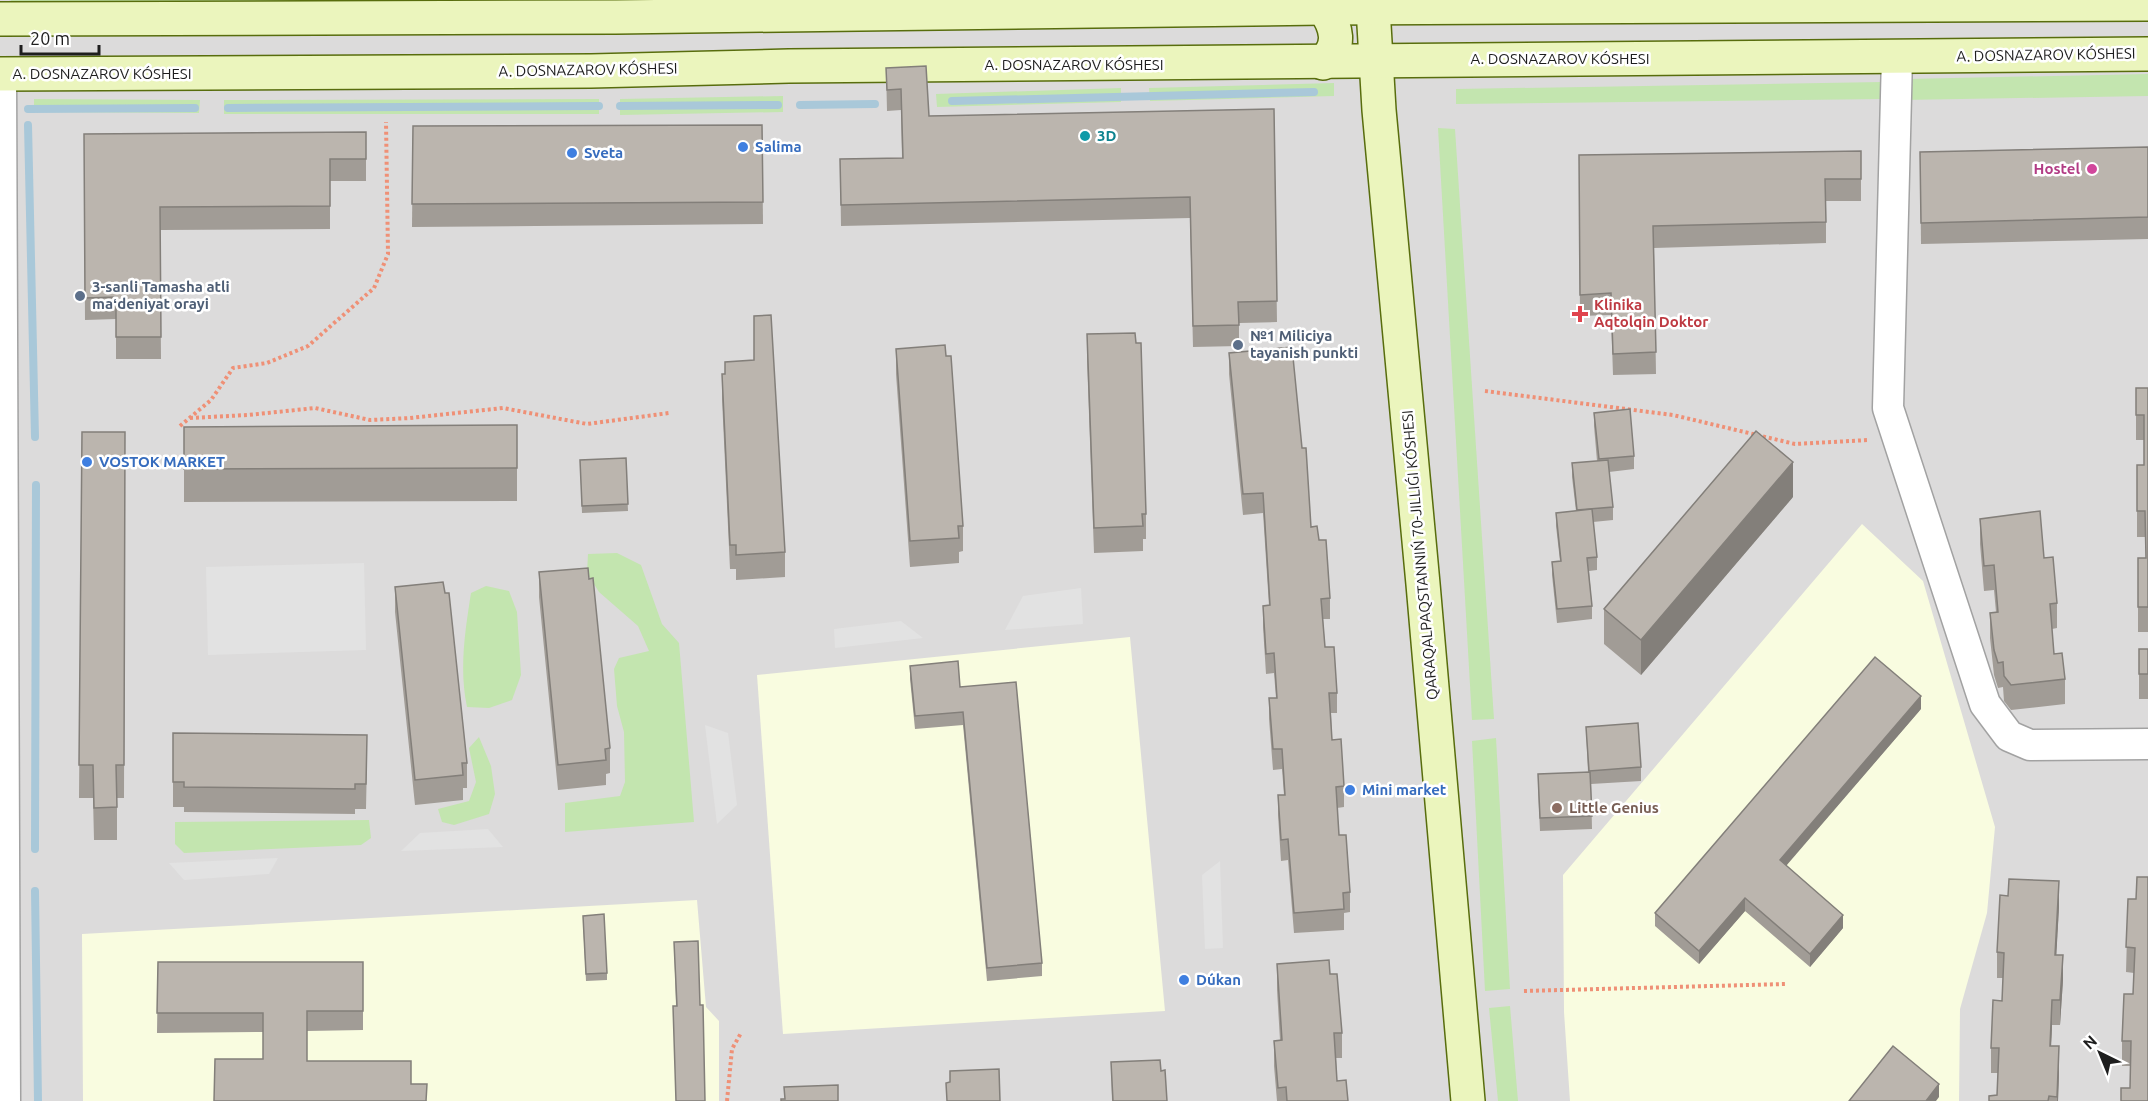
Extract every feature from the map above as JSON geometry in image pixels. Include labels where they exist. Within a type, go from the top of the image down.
[{"type":"main road","points":[[0,19],[661,8],[1454,8],[2148,4]]},
{"type":"main road","points":[[1323,63],[1332,54],[1336,42],[1335,30],[1324,8]]},
{"type":"main road","points":[[1373,8],[1375,62],[1468,1101]]},
{"type":"main road","points":[[1454,8],[1444,18],[1440,30],[1447,51],[1462,60]]},
{"type":"main road","name":"A. DOSNAZAROV KÓSHESI","points":[[0,74],[579,71],[801,66],[2148,54]]},
{"type":"street","points":[[1898,57],[1888,408],[1985,704],[2009,736],[2030,745],[2148,744]]},
{"type":"street","points":[[0,74],[5,1101]]},
{"type":"path","points":[[180,426],[211,400],[233,369],[267,363],[308,346],[374,288],[388,254],[386,122]]},
{"type":"path","points":[[1485,391],[1673,414],[1795,444],[1897,438]]},
{"type":"path","points":[[190,418],[315,408],[370,420],[503,408],[587,424],[669,414]]},
{"type":"path","points":[[1524,991],[1786,984]]},
{"type":"path","points":[[727,1101],[732,1049],[741,1033]]},
{"type":"shaded area","points":[[0,0],[2148,0],[2148,1101],[0,1101]]},
{"type":"shaded area","points":[[1862,524],[1923,581],[1995,827],[1987,913],[1960,1009],[1959,1101],[1570,1101],[1564,1012],[1563,875]]},
{"type":"shaded area","points":[[364,563],[366,650],[208,655],[206,567]]},
{"type":"shaded area","points":[[1081,588],[1083,624],[1005,630],[1023,596]]},
{"type":"shaded area","points":[[901,621],[923,638],[835,648],[834,629]]},
{"type":"shaded area","points":[[1130,637],[1165,1011],[783,1034],[757,675]]},
{"type":"shaded area","points":[[705,725],[728,733],[737,805],[717,824]]},
{"type":"shaded area","points":[[488,829],[503,847],[401,851],[420,833]]},
{"type":"shaded area","points":[[278,858],[269,874],[184,880],[169,863]]},
{"type":"shaded area","points":[[1220,861],[1223,948],[1205,949],[1202,875]]},
{"type":"shaded area","points":[[697,900],[706,1007],[719,1021],[719,1101],[83,1101],[82,934]]},
{"type":"green space","points":[[10,0],[348,0],[340,2],[16,4]]},
{"type":"green space","points":[[2148,74],[2148,96],[1902,100],[1907,79]]},
{"type":"green space","points":[[1882,82],[1883,99],[1456,104],[1456,89]]},
{"type":"green space","points":[[1334,83],[1334,96],[1150,101],[1149,88]]},
{"type":"green space","points":[[1121,88],[1121,102],[937,107],[936,94]]},
{"type":"green space","points":[[783,96],[783,112],[620,115],[620,99]]},
{"type":"green space","points":[[34,99],[200,100],[199,113],[34,112]]},
{"type":"green space","points":[[599,99],[599,114],[224,114],[224,100]]},
{"type":"green space","points":[[1438,128],[1455,129],[1494,719],[1472,720]]},
{"type":"green space","points":[[617,553],[641,565],[662,624],[679,643],[694,822],[565,832],[565,803],[620,796],[625,782],[624,732],[617,706],[614,669],[619,658],[649,651],[638,626],[599,592],[587,573],[588,554]]},
{"type":"green space","points":[[486,586],[509,591],[517,612],[521,675],[512,700],[489,708],[467,707],[463,664],[471,593]]},
{"type":"green space","points":[[479,737],[491,766],[495,794],[489,814],[454,825],[442,822],[438,809],[469,801],[476,782],[469,748]]},
{"type":"green space","points":[[1496,738],[1510,989],[1485,991],[1472,741]]},
{"type":"green space","points":[[369,820],[371,838],[361,845],[184,853],[175,844],[175,822]]},
{"type":"green space","points":[[1510,1006],[1518,1101],[1498,1101],[1489,1008]]},
{"type":"building","points":[[926,66],[929,116],[1274,109],[1277,301],[1238,302],[1239,325],[1193,326],[1190,197],[841,205],[840,159],[903,158],[901,89],[887,90],[886,68]]},
{"type":"building","points":[[762,125],[763,202],[412,204],[413,126]]},
{"type":"building","points":[[366,132],[366,159],[330,159],[330,206],[160,207],[161,337],[116,337],[116,297],[85,298],[84,134]]},
{"type":"building","points":[[2148,147],[2148,217],[1921,223],[1920,152]]},
{"type":"building","points":[[1861,151],[1861,179],[1825,179],[1826,222],[1653,226],[1656,352],[1613,354],[1611,293],[1580,295],[1579,155]]},
{"type":"building","points":[[771,315],[785,552],[736,555],[736,545],[730,545],[722,374],[725,374],[725,362],[754,360],[754,316]]},
{"type":"building","points":[[1135,333],[1136,343],[1141,343],[1146,514],[1142,514],[1143,526],[1094,528],[1087,334]]},
{"type":"building","points":[[945,345],[946,356],[951,356],[963,526],[958,526],[959,538],[910,541],[896,349]]},
{"type":"building","points":[[1292,347],[1302,448],[1306,448],[1311,527],[1317,526],[1319,540],[1326,540],[1330,598],[1321,599],[1325,647],[1334,647],[1337,693],[1329,693],[1332,740],[1341,739],[1344,786],[1336,787],[1339,835],[1346,835],[1350,892],[1343,893],[1344,909],[1294,913],[1288,839],[1281,840],[1278,795],[1285,795],[1282,749],[1273,749],[1269,698],[1277,698],[1274,653],[1266,654],[1263,606],[1270,605],[1263,493],[1243,494],[1229,353]]},
{"type":"building","points":[[2136,388],[2148,388],[2148,607],[2138,607],[2138,558],[2146,558],[2145,511],[2137,511],[2137,465],[2144,465],[2144,415],[2136,415]]},
{"type":"building","points":[[1630,409],[1634,456],[1599,459],[1594,413]]},
{"type":"building","points":[[517,425],[517,468],[184,469],[184,427]]},
{"type":"building","points":[[1756,431],[1793,462],[1641,640],[1604,609]]},
{"type":"building","points":[[82,432],[125,432],[124,765],[116,765],[117,807],[94,808],[93,765],[79,765]]},
{"type":"building","points":[[626,458],[628,504],[582,506],[580,460]]},
{"type":"building","points":[[1608,460],[1613,507],[1577,510],[1572,463]]},
{"type":"building","points":[[1592,509],[1597,557],[1587,558],[1592,606],[1557,609],[1552,562],[1561,561],[1556,513]]},
{"type":"building","points":[[2040,511],[2044,558],[2053,557],[2057,603],[2050,604],[2054,654],[2062,653],[2065,679],[2011,685],[2004,676],[2003,662],[1998,663],[1994,650],[1990,613],[1998,612],[1994,565],[1984,566],[1980,519]]},
{"type":"building","points":[[588,568],[589,579],[593,578],[610,748],[605,749],[606,760],[558,765],[539,572]]},
{"type":"building","points":[[443,582],[445,593],[449,593],[467,763],[462,763],[463,775],[415,780],[395,587]]},
{"type":"building","points":[[2139,649],[2148,649],[2148,674],[2139,674]]},
{"type":"building","points":[[1875,657],[1921,696],[1780,860],[1843,915],[1810,954],[1745,898],[1699,951],[1655,913]]},
{"type":"building","points":[[958,661],[960,687],[1016,682],[1042,963],[987,968],[963,712],[915,716],[910,666]]},
{"type":"building","points":[[1638,723],[1641,767],[1589,771],[1586,727]]},
{"type":"building","points":[[173,733],[367,735],[366,784],[355,784],[355,789],[184,787],[184,782],[173,782]]},
{"type":"building","points":[[1590,772],[1592,816],[1540,818],[1538,774]]},
{"type":"building","points":[[2137,877],[2148,877],[2148,1101],[2121,1101],[2121,1088],[2130,1088],[2131,1041],[2122,1041],[2124,994],[2133,994],[2135,948],[2126,947],[2128,899],[2136,899]]},
{"type":"building","points":[[2009,879],[2059,881],[2055,955],[2063,955],[2060,1000],[2052,1000],[2050,1046],[2059,1046],[2057,1097],[2049,1096],[2048,1101],[1989,1101],[1989,1096],[1997,1095],[1999,1048],[1991,1048],[1993,1000],[2002,1001],[2004,953],[1997,952],[2000,895],[2008,896]]},
{"type":"building","points":[[604,914],[607,973],[586,974],[583,916]]},
{"type":"building","points":[[698,941],[700,1005],[703,1005],[705,1101],[676,1101],[673,1006],[677,1006],[674,942]]},
{"type":"building","points":[[1329,960],[1330,974],[1337,974],[1342,1033],[1334,1033],[1337,1081],[1346,1080],[1348,1101],[1287,1101],[1286,1087],[1278,1088],[1274,1041],[1282,1040],[1277,964]]},
{"type":"building","points":[[158,962],[363,962],[363,1011],[307,1011],[307,1061],[411,1061],[411,1084],[427,1084],[426,1101],[214,1101],[215,1059],[263,1059],[263,1013],[157,1013]]},
{"type":"building","points":[[1893,1046],[1939,1084],[1926,1101],[1849,1101]]},
{"type":"building","points":[[1160,1060],[1161,1071],[1165,1070],[1167,1101],[1113,1101],[1111,1062]]},
{"type":"building","points":[[999,1069],[1000,1101],[947,1101],[946,1083],[950,1082],[950,1071]]},
{"type":"building","points":[[838,1085],[838,1101],[781,1101],[785,1099],[784,1087]]},
{"type":"waterway","points":[[952,101],[1314,92]]},
{"type":"waterway","points":[[800,105],[875,104]]},
{"type":"waterway","points":[[620,106],[778,105]]},
{"type":"waterway","points":[[228,108],[599,106]]},
{"type":"waterway","points":[[28,109],[195,108]]},
{"type":"waterway","points":[[28,125],[35,437]]},
{"type":"waterway","points":[[35,849],[36,485]]},
{"type":"waterway","points":[[35,891],[38,1101]]},
{"type":"place","name":"3D","points":[[1085,136]]},
{"type":"place","name":"Salima","points":[[743,147]]},
{"type":"place","name":"Sveta","points":[[572,153]]},
{"type":"place","name":"Hostel","points":[[2092,169]]},
{"type":"place","name":"3-sanli Tamasha atli maʻdeniyat orayi","points":[[80,296]]},
{"type":"place","name":"Klinika Aqtolqin Doktor","points":[[1580,314]]},
{"type":"place","name":"№1 Miliciya tayanish punkti","points":[[1238,345]]},
{"type":"place","name":"VOSTOK MARKET","points":[[87,462]]},
{"type":"place","name":"Mini market","points":[[1350,790]]},
{"type":"place","name":"Little Genius","points":[[1557,808]]},
{"type":"place","name":"Dúkan","points":[[1184,980]]}]
